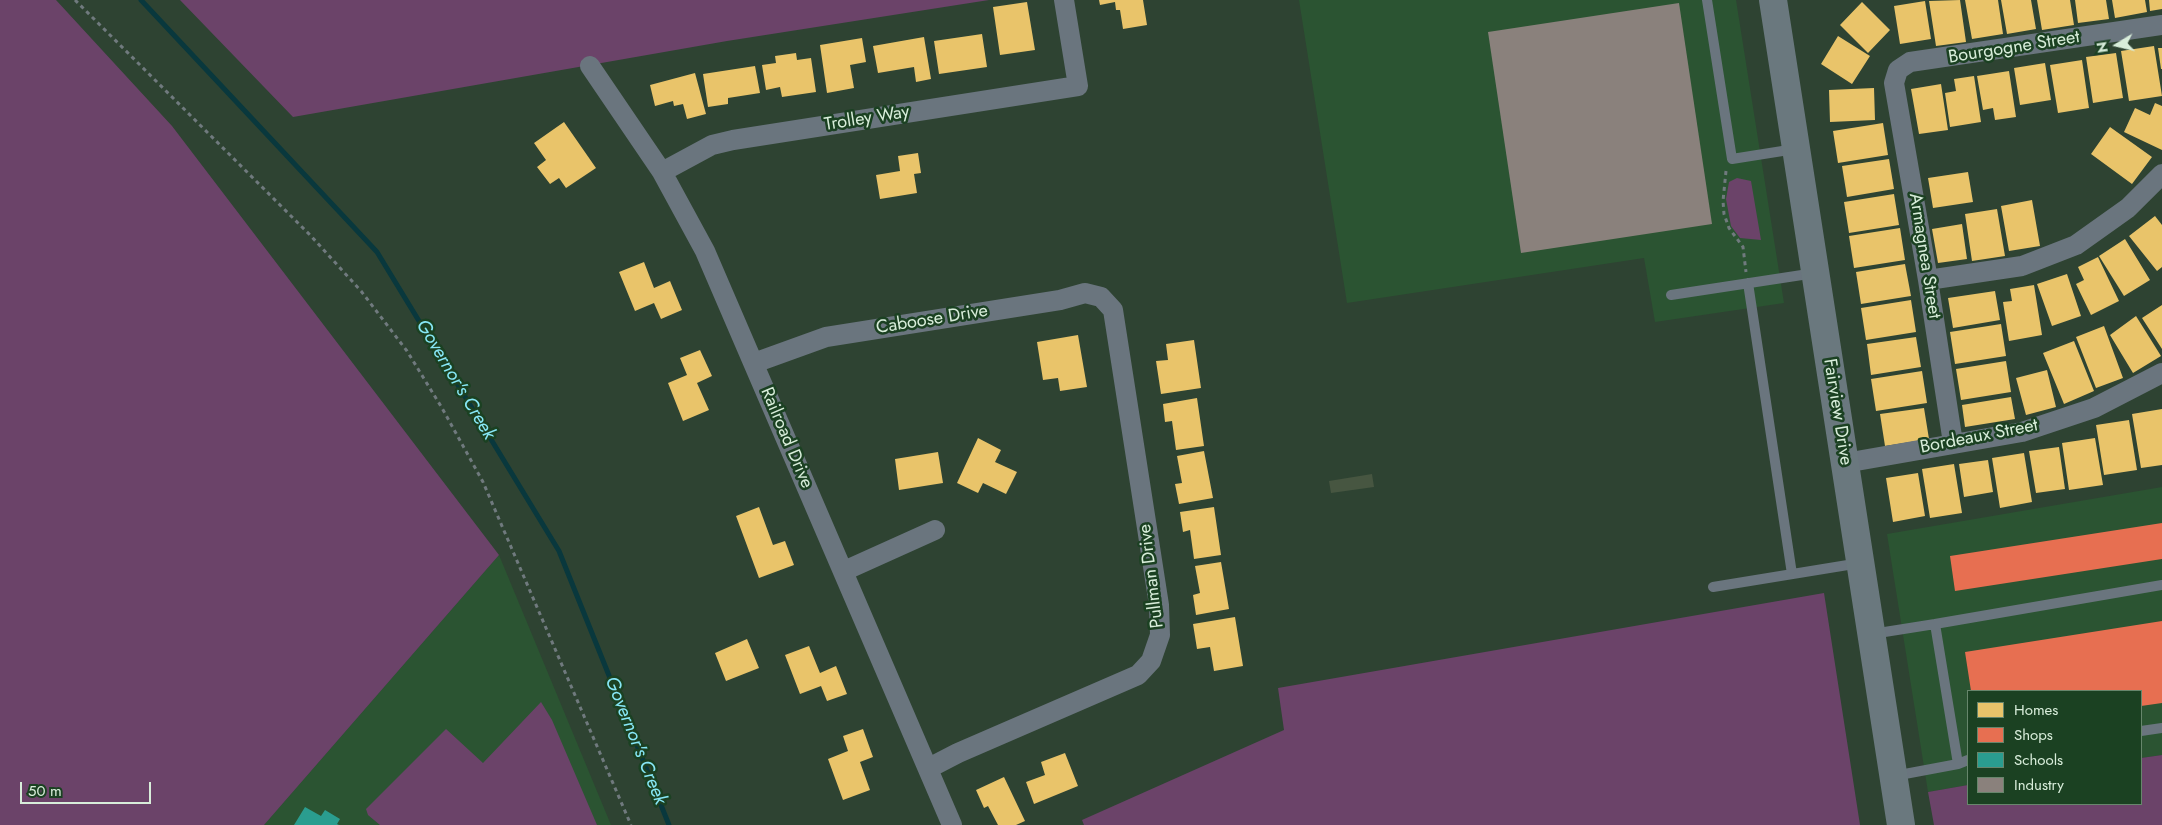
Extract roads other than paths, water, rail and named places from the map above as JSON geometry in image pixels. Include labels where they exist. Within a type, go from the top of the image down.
[{"type":"main road","name":"Fairview Drive","points":[[1773,0],[1901,825]]},
{"type":"street","name":"Trolley Way","points":[[662,172],[712,145],[733,140],[1078,86],[1064,0]]},
{"type":"street","name":"Bourgogne Street","points":[[1898,70],[1910,62],[2162,25]]},
{"type":"street","name":"Railroad Drive","points":[[590,66],[662,172],[705,252],[952,825]]},
{"type":"street","name":"Armagnea Street","points":[[1898,70],[1894,82],[1928,280],[1953,443]]},
{"type":"street","points":[[1928,280],[2022,266],[2076,244],[2100,230],[2128,208],[2162,174]]},
{"type":"street","name":"Caboose Drive","points":[[754,363],[826,337],[1060,300],[1085,293],[1101,298],[1110,305]]},
{"type":"street","name":"Pullman Drive","points":[[929,768],[958,753],[1138,675],[1152,661],[1160,635],[1159,605],[1114,319],[1110,305]]},
{"type":"street","name":"Bordeaux Street","points":[[1846,463],[2022,432],[2094,408],[2162,373]]},
{"type":"street","points":[[844,571],[935,530]]},
{"type":"lane","points":[[1707,0],[1732,159],[1796,149]]},
{"type":"lane","points":[[1670,295],[1815,273]]},
{"type":"lane","points":[[1748,283],[1792,574]]},
{"type":"lane","points":[[1713,587],[1861,563]]},
{"type":"lane","points":[[1872,634],[2162,586]]},
{"type":"lane","points":[[1935,624],[1958,764]]},
{"type":"lane","points":[[2142,731],[2162,728]]},
{"type":"lane","points":[[1893,776],[1958,764],[1967,760]]},
{"type":"waterway","name":"Governor's Creek","points":[[141,0],[377,252],[559,551],[669,825]]}]
